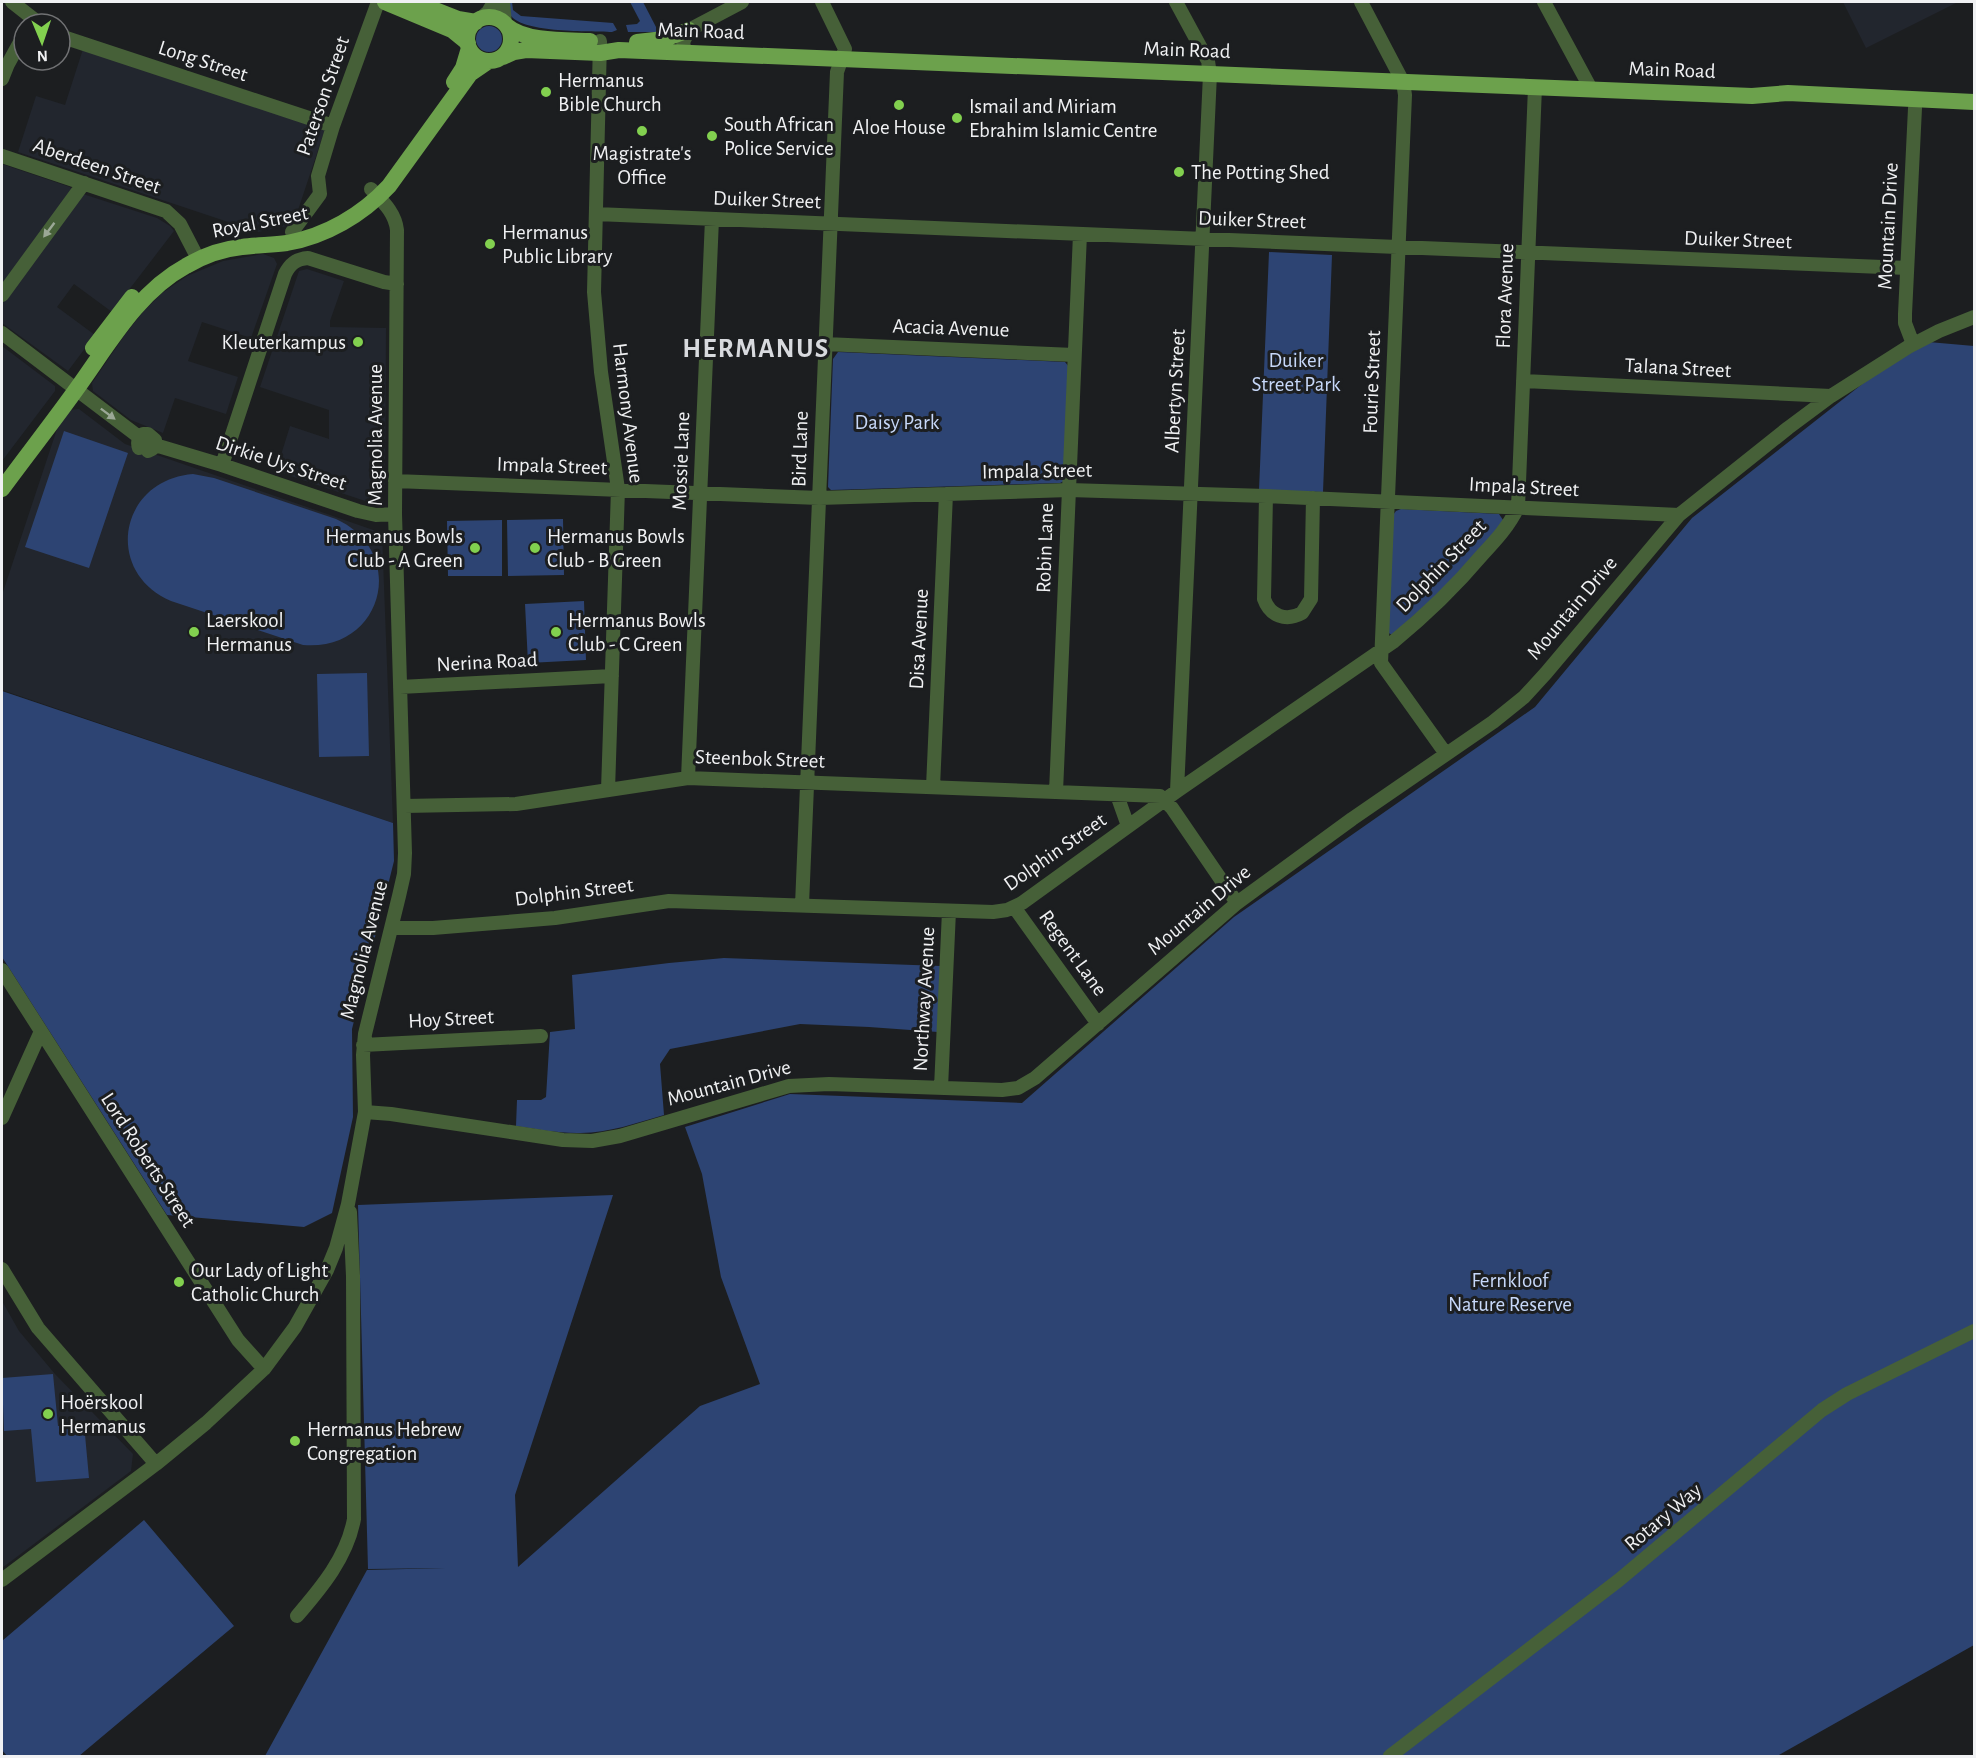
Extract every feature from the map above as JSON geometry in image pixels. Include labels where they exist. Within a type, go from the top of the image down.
[{"type":"main road","points":[[385,2],[458,33],[475,56],[496,59],[508,50],[511,34],[506,25]]},
{"type":"main road","name":"Main Road","points":[[415,2],[458,19],[477,21],[490,18],[506,25],[514,32],[529,36],[620,50],[1752,96],[1787,102],[1974,112]]},
{"type":"main road","points":[[468,45],[469,31],[477,21]]},
{"type":"main road","points":[[600,47],[654,41],[689,30]]},
{"type":"main road","name":"Royal Street","points":[[2,489],[72,387],[111,322],[139,289],[167,267],[194,251],[237,239],[292,232],[334,215],[375,193],[387,172],[463,68],[468,45]]},
{"type":"main road","name":"Main Road","points":[[496,59],[526,50],[600,47]]},
{"type":"main road","name":"Royal Street","points":[[2,472],[145,298],[175,272],[198,260],[228,249],[291,242],[318,234],[344,222],[404,168],[470,74],[496,59]]},
{"type":"main road","name":"Main Road","points":[[1752,96],[1788,93],[1974,102]]},
{"type":"street","name":"Paterson Street","points":[[292,232],[320,194],[318,176],[333,126],[378,2]]},
{"type":"street","points":[[477,21],[488,12],[494,2]]},
{"type":"street","points":[[503,2],[506,25]]},
{"type":"street","points":[[686,52],[684,39],[689,30],[742,2]]},
{"type":"street","name":"Bird Lane","points":[[802,905],[837,72],[845,49],[822,2]]},
{"type":"street","name":"Albertyn Street","points":[[1176,2],[1208,61],[1210,74],[1177,791]]},
{"type":"street","name":"Fourie Street","points":[[1361,2],[1403,81],[1405,95],[1381,663],[1446,754]]},
{"type":"street","points":[[1547,2],[1591,89]]},
{"type":"street","name":"Long Street","points":[[72,40],[333,126]]},
{"type":"street","name":"Harmony Avenue","points":[[600,47],[594,292],[599,355],[618,489],[608,790]]},
{"type":"street","points":[[2,79],[12,55]]},
{"type":"street","name":"Flora Avenue","points":[[1518,507],[1535,87]]},
{"type":"street","name":"Mountain Drive","points":[[1913,344],[1905,323],[1915,108]]},
{"type":"street","name":"Aberdeen Street","points":[[2,156],[169,213],[180,224],[194,251]]},
{"type":"street","points":[[2,294],[84,183]]},
{"type":"street","name":"Magnolia Avenue","points":[[2,1580],[156,1464],[219,1411],[264,1369],[295,1327],[327,1270],[343,1226],[365,1112],[363,1045],[404,874],[405,853],[395,514],[397,226],[389,208],[375,193]]},
{"type":"street","name":"Duiker Street","points":[[596,214],[1907,268]]},
{"type":"street","name":"Mossie Lane","points":[[688,778],[712,219]]},
{"type":"street","name":"Robin Lane","points":[[1056,792],[1080,234]]},
{"type":"street","points":[[222,465],[285,274],[295,262],[308,258],[397,284]]},
{"type":"street","name":"Mountain Drive","points":[[365,1112],[563,1140],[592,1141],[620,1136],[789,1086],[829,1084],[1002,1090],[1018,1088],[1035,1078],[1237,903],[1493,722],[1524,697],[1679,515],[1831,396],[1913,344],[1974,317]]},
{"type":"street","name":"Dirkie Uys Street","points":[[2,333],[139,437],[148,434],[155,440],[155,445],[367,514],[395,514]]},
{"type":"street","name":"Acacia Avenue","points":[[825,344],[1074,355]]},
{"type":"street","name":"Talana Street","points":[[1523,381],[1831,396]]},
{"type":"street","name":"Impala Street","points":[[395,481],[819,498],[1069,490],[1192,493],[1679,515]]},
{"type":"street","name":"Disa Avenue","points":[[933,787],[946,494]]},
{"type":"street","points":[[1266,496],[1264,599],[1272,612],[1286,618],[1302,613],[1311,599],[1313,498]]},
{"type":"street","name":"Dolphin Street","points":[[391,928],[433,928],[555,918],[669,901],[993,912],[1014,907],[1382,650],[1423,617],[1462,578],[1511,522],[1518,507]]},
{"type":"street","name":"Nerina Road","points":[[400,687],[612,676]]},
{"type":"street","name":"Steenbok Street","points":[[404,806],[516,804],[688,778],[1160,796],[1164,801]]},
{"type":"street","points":[[1117,795],[1128,826]]},
{"type":"street","points":[[1164,801],[1172,808],[1237,903]]},
{"type":"street","name":"Regent Lane","points":[[1014,907],[1098,1024]]},
{"type":"street","name":"Northway Avenue","points":[[941,1088],[949,911]]},
{"type":"street","name":"Lord Roberts Street","points":[[2,970],[238,1340],[264,1369]]},
{"type":"street","points":[[2,1118],[41,1031]]},
{"type":"street","name":"Hoy Street","points":[[363,1045],[541,1036]]},
{"type":"street","points":[[297,1616],[322,1587],[343,1553],[354,1518],[352,1219],[348,1204]]},
{"type":"street","points":[[2,1269],[38,1328],[156,1464]]},
{"type":"street","points":[[327,1270],[353,1276]]},
{"type":"street","name":"Rotary Way","points":[[1390,1756],[1619,1580],[1822,1410],[1848,1394],[1974,1331]]},
{"type":"shaded area","points":[[1843,2],[1958,2],[1866,48]]},
{"type":"shaded area","points":[[83,49],[325,129],[295,219],[287,226],[258,232],[18,152],[36,96],[65,105]]},
{"type":"shaded area","points":[[2,164],[70,187],[72,190],[2,285]]},
{"type":"shaded area","points":[[83,194],[157,218],[174,231],[112,312],[74,284],[57,307],[95,335],[68,371],[2,323],[2,304]]},
{"type":"shaded area","points":[[263,254],[274,258],[277,264],[251,338],[202,322],[188,361],[238,377],[226,414],[175,398],[163,433],[131,420],[93,391],[92,383],[124,336],[162,293],[187,276],[223,261]]},
{"type":"shaded area","points":[[307,269],[344,281],[330,327],[386,328],[385,492],[371,503],[276,471],[290,426],[329,439],[329,410],[260,387],[299,271]]},
{"type":"shaded area","points":[[2,346],[55,386],[55,391],[2,461]]},
{"type":"shaded area","name":"Laerskool Hermanus","points":[[79,409],[125,444],[382,533],[393,823],[2,690],[2,595],[58,426],[70,410]]},
{"type":"shaded area","name":"Hoërskool Hermanus","points":[[2,1301],[19,1331],[55,1374],[133,1454],[131,1471],[2,1568]]},
{"type":"green space","points":[[509,2],[512,2],[513,10],[521,16],[613,23],[617,30],[612,32],[574,31],[529,26],[518,22],[511,16]]},
{"type":"green space","points":[[630,2],[643,2],[656,27],[656,32],[628,32],[626,25],[637,24],[640,21]]},
{"type":"green space","points":[[489,26],[498,30],[502,39],[498,48],[489,52],[480,48],[476,39],[480,30]]},
{"type":"green space","name":"Duiker Street Park","points":[[1269,252],[1332,255],[1323,492],[1259,490]]},
{"type":"green space","name":"Fernkloof Nature Reserve","points":[[1917,341],[1974,346],[1974,1645],[1777,1756],[265,1756],[367,1570],[445,1568],[368,1569],[358,1205],[613,1195],[515,1495],[518,1567],[700,1406],[760,1384],[721,1277],[702,1174],[685,1127],[790,1094],[1022,1103],[1234,917],[1535,707],[1692,518]]},
{"type":"green space","name":"Daisy Park","points":[[838,352],[1065,362],[1069,367],[1064,481],[1060,483],[831,490],[828,487],[833,359]]},
{"type":"green space","points":[[64,431],[128,453],[89,568],[25,547]]},
{"type":"green space","points":[[193,474],[214,478],[336,519],[359,534],[373,554],[379,575],[377,597],[368,617],[352,633],[330,643],[303,645],[171,601],[149,587],[135,570],[129,550],[129,529],[136,509],[149,492],[168,480]]},
{"type":"green space","points":[[1401,509],[1499,514],[1503,520],[1502,525],[1445,588],[1392,635],[1387,632],[1393,515]]},
{"type":"green space","name":"Hermanus Bowls Club - B Green","points":[[563,519],[564,575],[508,576],[507,520]]},
{"type":"green space","name":"Hermanus Bowls Club - A Green","points":[[502,520],[502,576],[448,576],[447,521]]},
{"type":"green space","name":"Hermanus Bowls Club - C Green","points":[[584,601],[586,660],[528,663],[525,604]]},
{"type":"green space","points":[[367,673],[369,756],[319,757],[317,674]]},
{"type":"green space","points":[[2,691],[393,823],[394,861],[352,1029],[353,1117],[332,1213],[304,1227],[167,1215],[2,957]]},
{"type":"green space","points":[[724,958],[941,966],[938,1032],[800,1024],[670,1049],[660,1064],[664,1115],[588,1133],[516,1126],[517,1100],[541,1100],[546,1097],[550,1032],[575,1029],[572,975]]},
{"type":"green space","points":[[53,1374],[58,1426],[84,1424],[89,1478],[36,1482],[31,1429],[4,1431],[2,1378]]},
{"type":"green space","points":[[144,1520],[234,1626],[79,1756],[7,1756],[2,1750],[2,1641]]},
{"type":"place","name":"Hermanus Bible Church","points":[[546,92]]},
{"type":"place","name":"Aloe House","points":[[899,105]]},
{"type":"place","name":"Ismail and Miriam Ebrahim Islamic Centre","points":[[957,118]]},
{"type":"place","name":"Magistrate's Office","points":[[642,131]]},
{"type":"place","name":"South African Police Service","points":[[712,136]]},
{"type":"place","name":"The Potting Shed","points":[[1179,172]]},
{"type":"place","name":"Hermanus Public Library","points":[[490,244]]},
{"type":"place","name":"Kleuterkampus","points":[[358,342]]},
{"type":"place","name":"Hermanus Bowls Club - A Green","points":[[475,548]]},
{"type":"place","name":"Hermanus Bowls Club - B Green","points":[[535,548]]},
{"type":"place","name":"Laerskool Hermanus","points":[[194,632]]},
{"type":"place","name":"Hermanus Bowls Club - C Green","points":[[556,632]]},
{"type":"place","name":"Our Lady of Light Catholic Church","points":[[179,1282]]},
{"type":"place","name":"Hoërskool Hermanus","points":[[48,1414]]},
{"type":"place","name":"Hermanus Hebrew Congregation","points":[[295,1441]]},
{"type":"district","name":"HERMANUS","points":[[756,348]]}]
